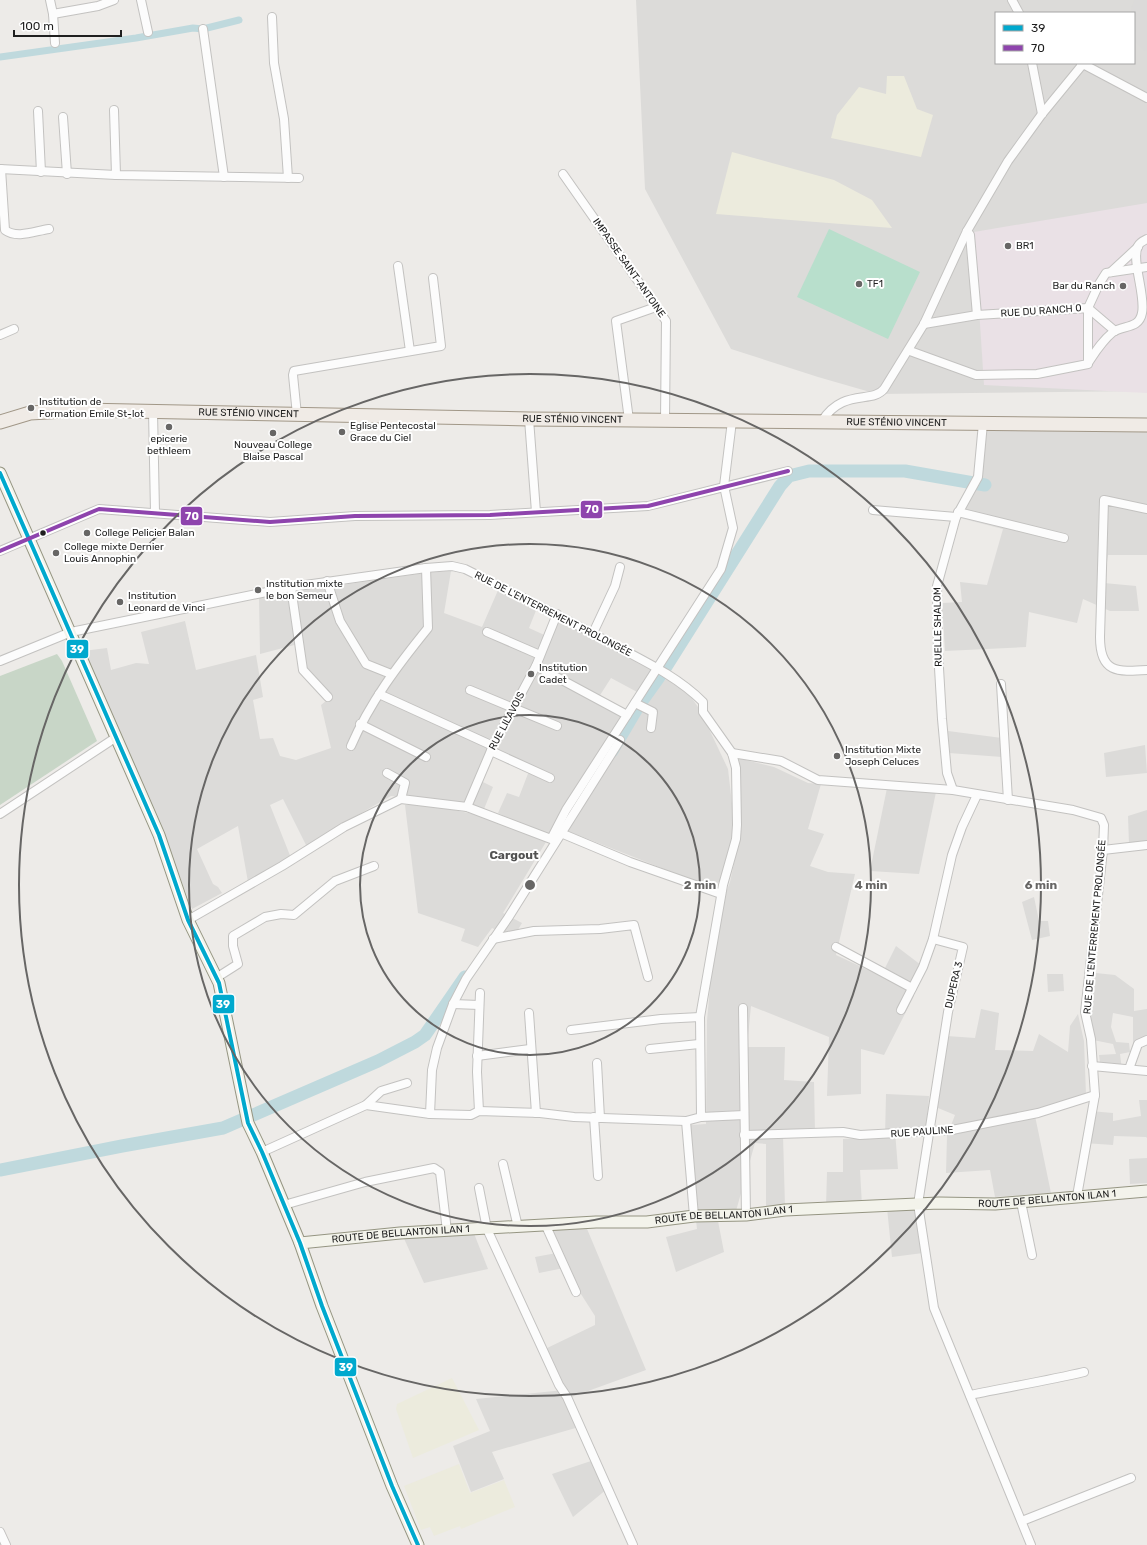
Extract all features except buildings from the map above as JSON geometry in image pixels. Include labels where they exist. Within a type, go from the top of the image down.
[{"type":"main road","name":"RUE STÉNIO VINCENT","points":[[0,422],[30,413],[54,410],[529,419],[1147,425]]},
{"type":"street","points":[[50,0],[54,14],[54,43]]},
{"type":"street","points":[[54,14],[98,6],[114,0]]},
{"type":"street","points":[[141,0],[148,32]]},
{"type":"street","points":[[1012,0],[1018,12]]},
{"type":"street","points":[[272,17],[274,63],[284,119],[288,178]]},
{"type":"street","points":[[203,29],[224,177]]},
{"type":"street","points":[[1032,64],[1042,114]]},
{"type":"street","points":[[822,421],[832,408],[839,402],[850,398],[882,393],[910,351],[967,230],[1008,161],[1042,114],[1082,64],[1147,98]]},
{"type":"street","points":[[114,110],[116,175]]},
{"type":"street","points":[[38,111],[41,172]]},
{"type":"street","points":[[63,117],[67,174]]},
{"type":"street","points":[[49,229],[17,235],[11,235],[5,230],[1,169],[67,174],[299,178]]},
{"type":"street","name":"IMPASSE SAINT-ANTOINE","points":[[563,174],[666,321],[665,420]]},
{"type":"street","points":[[967,230],[970,235],[977,315]]},
{"type":"street","points":[[1111,272],[1138,247],[1140,243],[1147,239]]},
{"type":"street","points":[[910,351],[976,375],[1037,374],[1088,364],[1101,343],[1115,331],[1136,325],[1140,321],[1143,302],[1136,256],[1138,247]]},
{"type":"street","points":[[398,266],[410,351]]},
{"type":"street","points":[[1115,331],[1088,308],[1104,275],[1111,272],[1147,267]]},
{"type":"street","points":[[297,415],[293,375],[294,371],[410,351],[438,348],[442,344],[433,278]]},
{"type":"street","points":[[629,420],[616,321],[656,307]]},
{"type":"street","name":"RUE DU RANCH 0","points":[[924,324],[977,315],[1088,308],[1088,364]]},
{"type":"street","points":[[0,335],[14,329]]},
{"type":"street","points":[[153,411],[155,512]]},
{"type":"street","points":[[529,419],[536,512]]},
{"type":"street","points":[[430,1114],[432,1070],[437,1048],[453,1004],[466,979],[493,939],[627,715],[637,704],[661,670],[721,569],[733,528],[724,486],[732,421]]},
{"type":"street","name":"RUELLE SHALOM","points":[[953,790],[947,773],[938,651],[936,586],[957,514],[978,477],[983,423]]},
{"type":"street","points":[[0,551],[100,509],[155,512],[270,522],[355,516],[490,515],[648,506],[788,471]]},
{"type":"street","points":[[0,473],[71,632],[115,738],[159,836],[188,920],[219,983],[246,1119],[262,1152],[300,1243],[323,1310],[392,1486],[418,1545]]},
{"type":"street","points":[[1147,509],[1104,500],[1100,637],[1100,652],[1106,664],[1124,671],[1147,670]]},
{"type":"street","points":[[873,510],[957,514],[1064,538]]},
{"type":"street","name":"RUE DE L'ENTERREMENT PROLONGÉE","points":[[0,661],[71,632],[291,587],[426,568],[452,566],[465,569],[557,614],[661,670],[688,688],[703,702],[703,712],[732,752],[736,768],[736,839],[721,894],[700,1017],[699,1044],[701,1117]]},
{"type":"street","points":[[593,633],[615,586],[620,567]]},
{"type":"street","points":[[351,746],[360,724],[391,674],[428,628],[426,568]]},
{"type":"street","points":[[327,581],[340,621],[366,664],[391,674]]},
{"type":"street","points":[[291,587],[303,670],[328,697]]},
{"type":"street","name":"RUE LILAVOIS","points":[[467,807],[492,748],[536,666],[557,614]]},
{"type":"street","points":[[487,632],[540,655]]},
{"type":"street","points":[[536,666],[627,715]]},
{"type":"street","points":[[1001,684],[1008,800]]},
{"type":"street","points":[[470,690],[557,726]]},
{"type":"street","points":[[379,694],[492,748],[550,778]]},
{"type":"street","points":[[637,704],[653,712],[651,728]]},
{"type":"street","points":[[360,724],[426,757]]},
{"type":"street","points":[[0,814],[115,738]]},
{"type":"street","points":[[569,812],[620,740]]},
{"type":"street","name":"RUE DE L'ENTERREMENT PROLONGÉE","points":[[732,752],[781,761],[818,780],[953,790],[1073,810],[1101,818],[1104,825],[1104,850],[1085,1012],[1091,1039],[1095,1095],[1077,1196]]},
{"type":"street","points":[[387,773],[406,783],[401,799]]},
{"type":"street","points":[[901,1010],[923,967],[933,940],[952,855],[962,827],[977,795]]},
{"type":"street","points":[[188,920],[276,870],[344,827],[401,799],[467,807],[550,839],[557,831]]},
{"type":"street","points":[[557,831],[630,862],[721,894]]},
{"type":"street","points":[[1104,850],[1147,845]]},
{"type":"street","points":[[216,978],[238,964],[233,946],[233,936],[265,918],[281,914],[294,915],[335,881],[374,866]]},
{"type":"street","points":[[493,939],[534,932],[600,929],[634,925],[648,977]]},
{"type":"street","name":"DUPERA 3","points":[[933,940],[963,947],[948,1012],[928,1132],[918,1204],[934,1308],[1031,1545]]},
{"type":"street","points":[[836,947],[912,988]]},
{"type":"street","points":[[479,1111],[477,1056],[480,993]]},
{"type":"street","points":[[453,1004],[479,1005]]},
{"type":"street","points":[[742,1008],[746,1215]]},
{"type":"street","points":[[529,1013],[530,1049],[536,1113]]},
{"type":"street","points":[[571,1030],[661,1019],[700,1017]]},
{"type":"street","points":[[1129,1069],[1138,1044],[1147,1040]]},
{"type":"street","points":[[650,1049],[699,1044]]},
{"type":"street","points":[[477,1056],[530,1049]]},
{"type":"street","points":[[597,1064],[598,1176]]},
{"type":"street","points":[[1092,1066],[1147,1071]]},
{"type":"street","points":[[262,1152],[366,1105],[381,1091],[407,1083]]},
{"type":"street","name":"RUE PAULINE","points":[[744,1135],[842,1132],[860,1135],[952,1130],[1038,1113],[1095,1095]]},
{"type":"street","points":[[366,1105],[430,1114],[471,1116],[479,1111],[686,1120],[701,1117],[744,1115]]},
{"type":"street","points":[[686,1120],[694,1216]]},
{"type":"street","points":[[503,1164],[518,1227]]},
{"type":"street","points":[[284,1205],[366,1182],[434,1168],[440,1172],[447,1231]]},
{"type":"street","points":[[479,1188],[487,1229],[559,1385],[573,1409],[634,1545]]},
{"type":"street","name":"ROUTE DE BELLANTON ILAN 1","points":[[300,1243],[393,1234],[596,1222],[648,1222],[694,1216],[746,1215],[785,1210],[918,1204],[995,1204],[1147,1191]]},
{"type":"street","points":[[1021,1202],[1032,1255]]},
{"type":"street","points":[[546,1226],[576,1292]]},
{"type":"street","points":[[970,1395],[1005,1387],[1047,1381],[1084,1372]]},
{"type":"street","points":[[1022,1521],[1131,1478]]},
{"type":"shaded area","points":[[636,0],[1147,0],[1147,391],[877,394],[731,349],[645,189]]},
{"type":"shaded area","points":[[1134,0],[1147,0],[1147,50],[1144,51],[1135,42],[1135,12],[1130,12]]},
{"type":"shaded area","points":[[887,76],[904,76],[917,109],[933,115],[921,157],[831,138],[837,115],[859,87],[886,94]]},
{"type":"shaded area","points":[[732,152],[834,180],[872,200],[892,228],[716,214]]},
{"type":"shaded area","points":[[1147,203],[1147,393],[984,385],[974,232]]},
{"type":"shaded area","points":[[987,428],[1147,429],[1147,555],[1108,555],[1104,583],[1136,586],[1139,611],[1110,611],[1083,599],[1077,623],[1029,612],[1026,647],[945,651],[942,603],[962,602],[960,582],[987,585],[1003,529],[960,518],[980,482]]},
{"type":"shaded area","points":[[451,571],[444,613],[482,627],[499,588],[537,608],[529,628],[551,638],[559,619],[653,669],[639,693],[611,678],[595,703],[623,718],[547,837],[498,813],[507,793],[519,797],[529,771],[494,755],[481,781],[493,787],[484,809],[433,799],[391,796],[342,824],[307,847],[283,799],[270,805],[291,858],[248,882],[238,826],[197,849],[213,884],[218,887],[222,893],[192,909],[163,832],[83,651],[107,648],[111,670],[136,663],[149,664],[141,632],[185,621],[196,670],[256,655],[263,697],[253,700],[260,739],[273,738],[280,756],[296,760],[331,748],[321,705],[332,696],[306,667],[302,643],[260,654],[259,597],[425,573]]},
{"type":"shaded area","points":[[666,679],[689,694],[700,710],[728,769],[734,821],[733,839],[724,879],[710,887],[565,830],[646,698]]},
{"type":"shaded area","points":[[948,731],[1002,738],[1002,757],[949,753]]},
{"type":"shaded area","points":[[1145,745],[1147,773],[1106,777],[1104,753]]},
{"type":"shaded area","points":[[729,756],[774,767],[808,783],[821,784],[808,829],[824,834],[810,866],[828,872],[855,874],[836,955],[881,976],[896,946],[921,965],[911,985],[914,996],[884,1055],[861,1049],[861,1094],[827,1096],[829,1037],[751,1006],[747,1047],[785,1047],[784,1080],[814,1082],[815,1133],[783,1135],[785,1207],[766,1208],[766,1144],[755,1143],[736,1211],[696,1214],[691,1150],[691,1125],[706,1124],[707,1021],[712,963],[725,895],[730,882],[742,826],[735,770]]},
{"type":"shaded area","points":[[887,788],[936,792],[919,874],[870,871]]},
{"type":"shaded area","points":[[405,805],[430,805],[492,818],[546,842],[503,913],[522,923],[513,938],[492,928],[478,947],[461,941],[465,929],[418,913]]},
{"type":"shaded area","points":[[1147,810],[1147,842],[1129,844],[1128,816]]},
{"type":"shaded area","points":[[1034,897],[1039,921],[1048,921],[1050,936],[1032,940],[1022,902]]},
{"type":"shaded area","points":[[1086,972],[1115,975],[1134,989],[1134,1011],[1147,1009],[1147,1043],[1133,1044],[1133,1017],[1113,1013],[1111,1027],[1116,1042],[1129,1043],[1130,1052],[1120,1054],[1122,1070],[1101,1071],[1099,1055],[1116,1054],[1113,1044],[1088,1039]]},
{"type":"shaded area","points":[[1047,974],[1063,974],[1064,991],[1048,992]]},
{"type":"shaded area","points":[[981,1009],[999,1013],[995,1050],[1033,1051],[1039,1034],[1068,1052],[1070,1026],[1078,1014],[1084,1041],[1086,1095],[1034,1111],[1051,1193],[995,1197],[990,1170],[946,1173],[947,1136],[955,1115],[938,1108],[938,1098],[947,1036],[975,1038]]},
{"type":"shaded area","points":[[886,1094],[929,1096],[926,1130],[895,1131],[898,1169],[860,1170],[862,1206],[826,1207],[827,1172],[843,1172],[843,1139],[885,1137]]},
{"type":"shaded area","points":[[1139,1100],[1147,1100],[1147,1138],[1114,1136],[1113,1145],[1084,1143],[1090,1111],[1113,1113],[1113,1121],[1141,1116]]},
{"type":"shaded area","points":[[1147,1158],[1147,1183],[1130,1184],[1129,1159]]},
{"type":"shaded area","points":[[915,1207],[923,1253],[892,1257],[887,1208]]},
{"type":"shaded area","points":[[717,1216],[724,1252],[676,1272],[666,1237],[697,1229],[696,1220]]},
{"type":"shaded area","points":[[585,1224],[646,1370],[566,1399],[579,1427],[492,1452],[504,1479],[471,1492],[453,1446],[490,1431],[476,1399],[564,1390],[545,1349],[595,1325],[595,1316],[579,1291],[569,1267],[539,1273],[535,1257],[562,1252],[551,1228]]},
{"type":"shaded area","points":[[473,1231],[488,1269],[424,1283],[402,1234]]},
{"type":"shaded area","points":[[452,1378],[479,1430],[413,1458],[396,1409],[397,1404]]},
{"type":"shaded area","points":[[594,1460],[607,1489],[573,1517],[552,1474]]},
{"type":"shaded area","points":[[459,1464],[470,1493],[504,1480],[515,1507],[461,1529],[460,1526],[434,1536],[430,1527],[421,1530],[404,1486]]},
{"type":"green space","name":"TF1","points":[[829,229],[920,272],[888,339],[797,297]]},
{"type":"green space","points":[[57,654],[62,661],[97,741],[0,805],[0,676]]},
{"type":"waterway","points":[[0,57],[136,38],[193,28],[203,29],[239,20]]},
{"type":"waterway","points":[[612,751],[639,705],[662,673],[780,486],[789,476],[809,471],[905,471],[985,485]]},
{"type":"waterway","points":[[0,1170],[223,1128],[378,1061],[415,1042],[425,1035],[465,977]]},
{"type":"transit line","name":"70","points":[[0,551],[99,509],[270,522],[355,516],[490,515],[648,506],[788,471]]},
{"type":"transit line","name":"39","points":[[0,473],[159,835],[188,920],[219,983],[248,1123],[262,1152],[300,1243],[322,1306],[392,1486],[418,1545]]},
{"type":"place","name":"BR1","points":[[1008,246]]},
{"type":"place","name":"TF1","points":[[859,284]]},
{"type":"place","name":"Bar du Ranch","points":[[1123,286]]},
{"type":"place","name":"Institution de Formation Emile St-lot","points":[[31,408]]},
{"type":"place","name":"epicerie bethleem","points":[[169,427]]},
{"type":"place","name":"Eglise Pentecostal Grace du Ciel","points":[[342,432]]},
{"type":"place","name":"Nouveau College Blaise Pascal","points":[[273,433]]},
{"type":"place","name":"College Pelicier Balan","points":[[87,533]]},
{"type":"place","name":"College mixte Dernier Louis Annophin","points":[[56,553]]},
{"type":"place","name":"Institution mixte le bon Semeur","points":[[258,590]]},
{"type":"place","name":"Institution Leonard de Vinci","points":[[120,602]]},
{"type":"place","name":"Institution Cadet","points":[[531,674]]},
{"type":"place","name":"Institution Mixte Joseph Celuces","points":[[837,756]]},
{"type":"district","name":"Cargout","points":[[514,855]]}]
